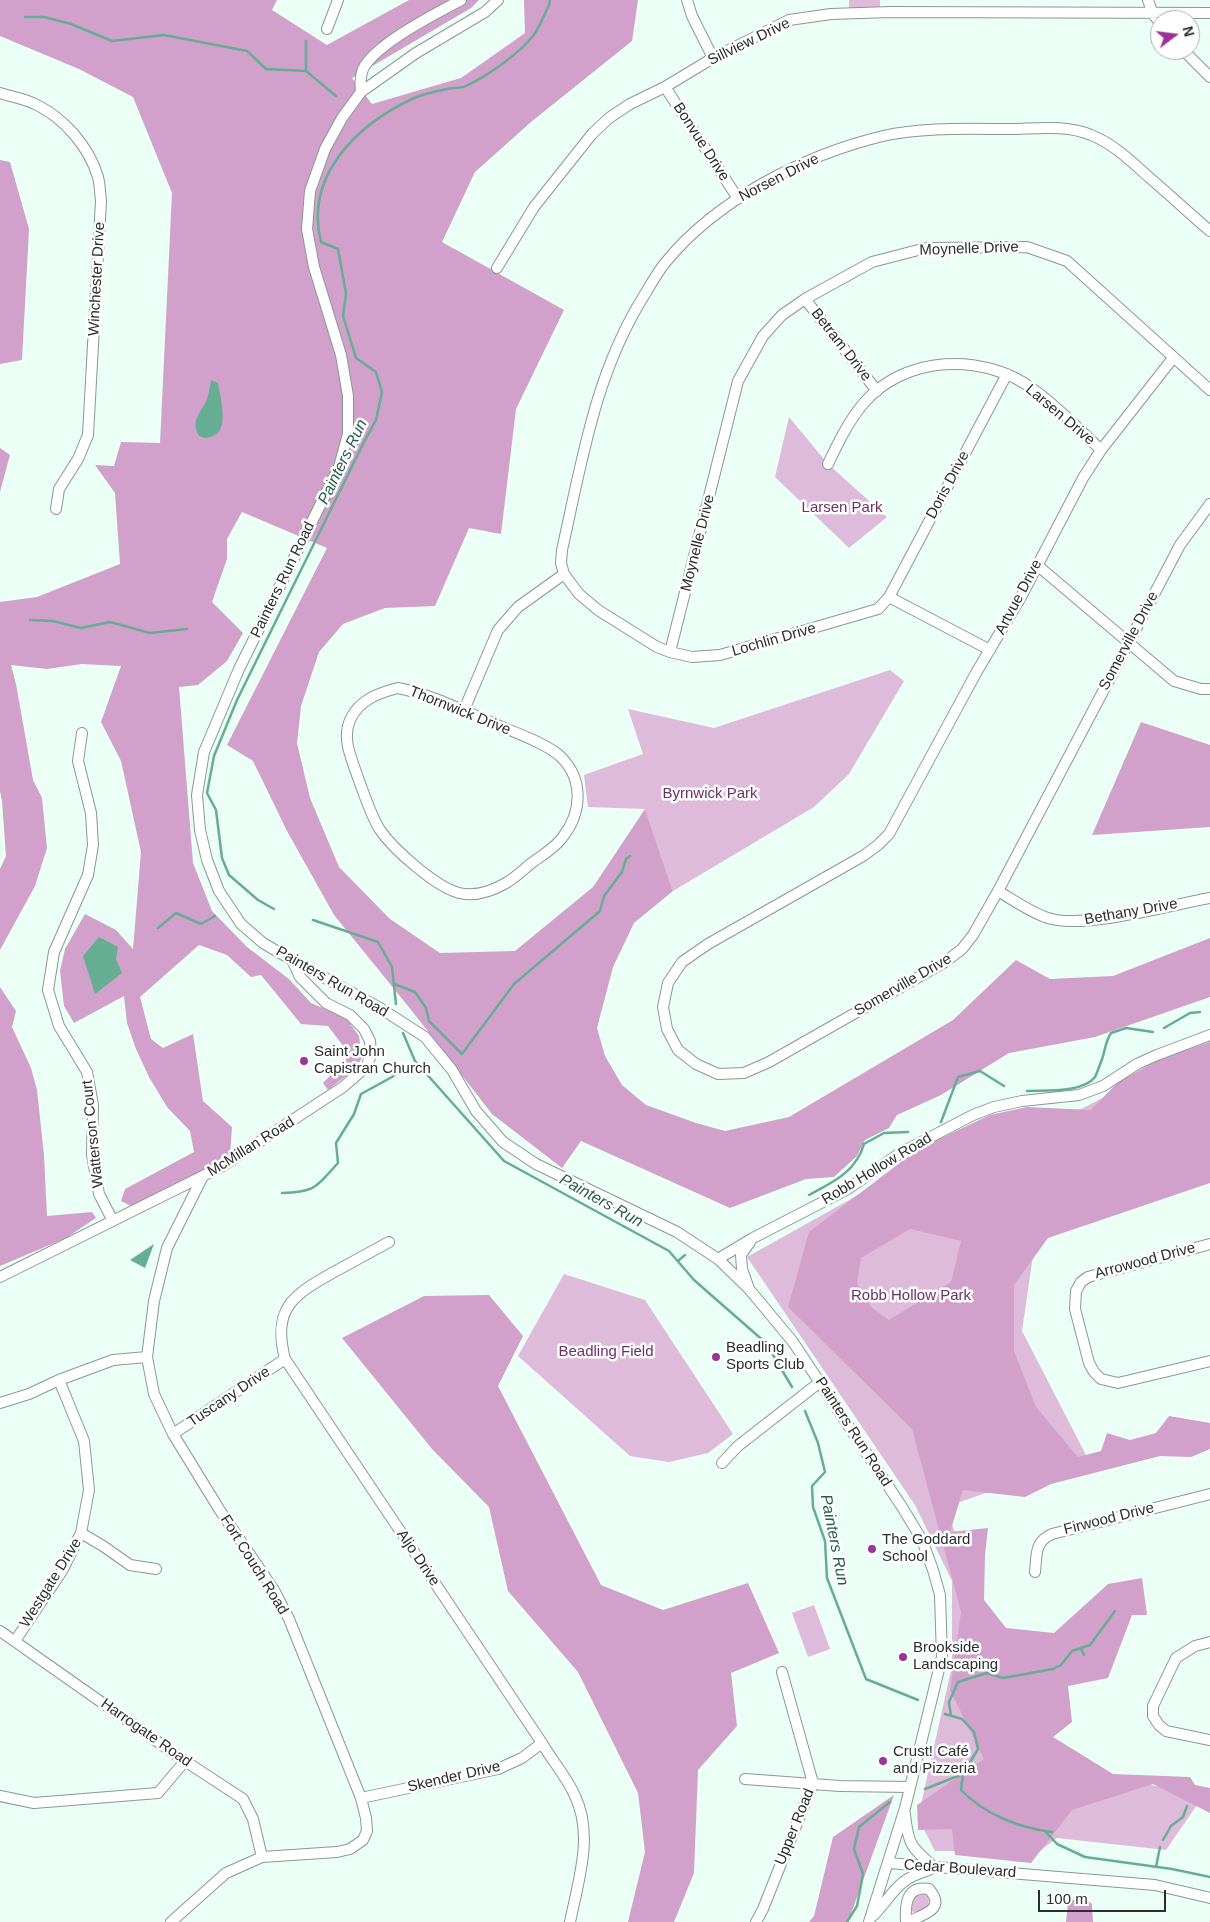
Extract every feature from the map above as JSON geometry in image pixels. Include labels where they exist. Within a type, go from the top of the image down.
[{"type":"street","points":[[326,29],[338,0]]},
{"type":"street","points":[[361,92],[360,80],[364,67],[378,52],[418,22],[461,0]]},
{"type":"street","name":"Painters Run Road","points":[[498,0],[485,12],[416,53],[361,92],[342,118],[325,150],[310,191],[307,229],[314,267],[341,355],[348,396],[348,434],[339,467],[239,669],[204,752],[197,795],[200,830],[207,860],[219,891],[241,924],[263,943],[380,1008],[425,1037],[452,1070],[476,1111],[503,1142],[536,1164],[677,1232],[718,1259],[749,1290],[793,1342],[922,1540],[940,1595],[942,1657],[905,1808],[870,1920]]},
{"type":"street","points":[[687,0],[692,16],[713,58]]},
{"type":"street","name":"Sillview Drive","points":[[497,268],[534,207],[592,134],[609,118],[630,104],[665,87],[713,58],[789,20],[831,14],[892,12],[1150,14]]},
{"type":"street","points":[[1192,60],[1210,77]]},
{"type":"street","name":"Bonvue Drive","points":[[665,87],[737,198]]},
{"type":"street","name":"Winchester Drive","points":[[0,93],[35,104],[57,116],[78,139],[98,177],[101,201],[88,435],[78,459],[59,490],[56,509]]},
{"type":"street","name":"Norsen Drive","points":[[564,574],[561,563],[562,550],[590,422],[600,389],[629,319],[664,264],[697,228],[737,198],[840,148],[884,136],[927,130],[1067,129],[1089,134],[1110,144],[1210,231]]},
{"type":"street","name":"Moynelle Drive","points":[[670,652],[738,381],[763,336],[782,315],[805,299],[872,262],[926,248],[1026,247],[1068,261],[1210,390]]},
{"type":"street","name":"Betram Drive","points":[[805,299],[877,391]]},
{"type":"street","name":"Artvue Drive","points":[[878,845],[889,834],[902,812],[1083,478],[1101,450],[1173,358]]},
{"type":"street","name":"Larsen Drive","points":[[828,464],[844,431],[863,404],[877,391],[894,379],[916,370],[960,363],[985,366],[1007,374],[1032,388],[1101,450]]},
{"type":"street","name":"Doris Drive","points":[[889,597],[1007,374]]},
{"type":"street","name":"Somerville Drive","points":[[878,845],[863,856],[708,944],[682,962],[668,983],[664,1007],[667,1029],[678,1050],[696,1064],[718,1074],[744,1073],[769,1062],[944,962],[962,949],[973,935],[998,891],[1180,545],[1210,504]]},
{"type":"street","points":[[1037,565],[1174,681],[1201,689],[1210,688]]},
{"type":"street","points":[[464,710],[498,630],[518,607],[564,574]]},
{"type":"street","name":"Lochlin Drive","points":[[564,574],[579,594],[598,610],[638,636],[670,652],[692,657],[720,656],[878,609],[889,597]]},
{"type":"street","points":[[889,597],[990,650]]},
{"type":"street","name":"Thornwick Drive","points":[[398,688],[410,690],[464,710],[542,744],[560,756],[573,773],[579,797],[574,820],[562,840],[506,883],[482,894],[460,893],[443,886],[401,854],[380,830],[346,744],[349,722],[355,711],[371,696],[384,691],[398,688]]},
{"type":"street","name":"Watterson Court","points":[[82,733],[78,761],[91,813],[93,845],[88,875],[54,952],[48,990],[59,1026],[86,1072],[93,1105],[92,1155],[99,1194],[112,1221]]},
{"type":"street","name":"Bethany Drive","points":[[998,891],[1046,918],[1074,922],[1108,918],[1210,898]]},
{"type":"street","name":"McMillan Road","points":[[0,1277],[203,1176],[298,1118],[343,1087],[366,1067],[371,1055],[370,1042],[364,1029],[350,1015],[326,1002],[300,977],[292,960]]},
{"type":"street","name":"Robb Hollow Road","points":[[718,1259],[753,1238],[837,1195],[902,1152],[973,1116],[994,1107],[1022,1101],[1079,1095],[1103,1086],[1137,1064],[1210,1035]]},
{"type":"street","name":"Fort Couch Road","points":[[171,1922],[226,1873],[262,1858],[337,1852],[358,1845],[363,1840],[367,1831],[360,1798],[289,1619],[278,1597],[219,1509],[174,1434],[154,1394],[147,1357],[154,1300],[167,1248],[203,1176]]},
{"type":"street","points":[[749,1290],[742,1269],[740,1255],[753,1238]]},
{"type":"street","name":"Aljo Drive","points":[[389,1242],[305,1288],[289,1304],[282,1322],[280,1339],[285,1360],[575,1795],[582,1815],[584,1844],[577,1892],[570,1922]]},
{"type":"street","name":"Arrowood Drive","points":[[1210,1244],[1099,1272],[1088,1277],[1081,1282],[1076,1291],[1075,1309],[1089,1363],[1101,1379],[1118,1384],[1210,1360]]},
{"type":"street","points":[[0,1403],[29,1394],[59,1380],[113,1360],[147,1357]]},
{"type":"street","name":"Tuscany Drive","points":[[174,1434],[285,1360]]},
{"type":"street","name":"Westgate Drive","points":[[15,1641],[62,1570],[81,1533],[90,1490],[84,1441],[59,1380]]},
{"type":"street","points":[[722,1463],[738,1446],[820,1382]]},
{"type":"street","name":"Firwood Drive","points":[[1035,1572],[1038,1544],[1052,1534],[1210,1494]]},
{"type":"street","points":[[81,1533],[130,1565],[156,1569]]},
{"type":"street","name":"Harrogate Road","points":[[0,1631],[185,1761],[243,1799],[253,1819],[262,1858]]},
{"type":"street","points":[[1210,1642],[1196,1646],[1176,1658],[1153,1706],[1153,1716],[1166,1731],[1210,1740]]},
{"type":"street","name":"Upper Road","points":[[756,1922],[763,1909],[813,1782],[782,1672]]},
{"type":"street","name":"Skender Drive","points":[[360,1798],[498,1769],[522,1758],[542,1743]]},
{"type":"street","points":[[0,1796],[34,1803],[158,1793],[185,1761]]},
{"type":"street","points":[[745,1779],[813,1782],[840,1786],[910,1787]]},
{"type":"street","points":[[905,1808],[908,1835],[912,1848],[935,1868]]},
{"type":"street","name":"Cedar Boulevard","points":[[889,1863],[1155,1885],[1210,1898]]},
{"type":"street","points":[[870,1920],[898,1884],[915,1874],[935,1868]]},
{"type":"green space","points":[[849,0],[880,0],[880,8],[849,9]]},
{"type":"green space","name":"Larsen Park","points":[[789,417],[828,464],[887,517],[849,548],[775,477]]},
{"type":"green space","name":"Byrnwick Park","points":[[890,670],[904,681],[849,774],[814,807],[673,891],[645,809],[588,807],[584,775],[643,754],[628,709],[714,728]]},
{"type":"green space","name":"Robb Hollow Park","points":[[1210,1043],[1037,1228],[1022,1331],[1087,1457],[946,1507],[1022,1725],[1108,1777],[1210,1796],[1197,1805],[1166,1850],[1057,1838],[1040,1851],[935,1851],[918,1818],[952,1666],[952,1581],[915,1505],[747,1257],[926,1157],[1081,1109]]},
{"type":"green space","name":"Beadling Field","points":[[564,1274],[645,1300],[733,1434],[708,1453],[669,1462],[630,1456],[518,1356]]},
{"type":"green space","points":[[814,1605],[830,1649],[808,1657],[792,1613]]},
{"type":"green space","points":[[923,1893],[928,1897],[929,1905],[923,1911],[915,1913],[912,1911],[912,1905],[915,1897]]},
{"type":"shaded area","points":[[0,0],[277,0],[272,10],[327,45],[409,0],[479,0],[471,8],[352,78],[372,104],[461,78],[525,33],[524,0],[638,0],[632,41],[531,122],[475,172],[442,242],[564,310],[516,409],[501,534],[469,528],[435,606],[385,608],[343,624],[319,652],[301,706],[297,743],[310,798],[339,867],[390,919],[440,953],[515,951],[593,887],[645,809],[673,891],[634,923],[613,967],[597,1028],[605,1056],[622,1085],[646,1105],[725,1131],[789,1117],[953,1020],[1016,960],[1050,979],[1113,976],[1210,938],[1210,997],[1095,1037],[1009,1053],[941,1095],[897,1115],[889,1128],[865,1140],[857,1156],[834,1177],[806,1179],[730,1208],[581,1141],[562,1168],[492,1114],[334,915],[287,831],[253,761],[227,745],[327,548],[242,512],[227,539],[227,559],[212,602],[243,633],[227,661],[198,685],[179,687],[193,863],[212,911],[247,947],[289,979],[311,1003],[346,1018],[359,1036],[362,1058],[355,1069],[328,1090],[323,1083],[350,1055],[328,1026],[301,1024],[261,975],[251,977],[227,955],[199,945],[140,997],[151,1039],[163,1048],[193,1034],[203,1101],[232,1127],[230,1155],[193,1176],[131,1206],[121,1201],[125,1189],[194,1152],[190,1131],[167,1107],[149,1077],[136,1049],[127,1023],[124,996],[74,1023],[64,1006],[60,971],[65,949],[85,914],[116,930],[133,949],[141,852],[121,761],[101,722],[121,666],[82,664],[47,669],[11,665],[33,780],[42,798],[47,848],[35,886],[0,950],[0,869],[6,856],[0,791],[0,602],[37,597],[120,564],[115,493],[95,465],[114,466],[121,442],[160,443],[172,193],[133,97],[79,69],[0,36]]},
{"type":"shaded area","points":[[0,160],[10,162],[29,229],[22,360],[0,364]]},
{"type":"shaded area","points":[[211,380],[218,383],[223,417],[217,434],[206,438],[199,436],[196,421],[207,399]]},
{"type":"shaded area","points":[[0,448],[10,455],[0,492]]},
{"type":"shaded area","points":[[1141,722],[1210,745],[1210,827],[1092,835]]},
{"type":"shaded area","points":[[99,937],[118,947],[116,959],[122,973],[95,994],[83,956]]},
{"type":"shaded area","points":[[0,987],[16,1011],[12,1027],[31,1068],[37,1090],[44,1155],[47,1216],[92,1212],[96,1218],[66,1238],[0,1266]]},
{"type":"shaded area","name":"Robb Hollow Park","points":[[1210,1042],[1210,1183],[1048,1238],[1014,1285],[1014,1351],[1036,1407],[1078,1457],[1101,1451],[1107,1433],[1130,1440],[1156,1433],[1169,1416],[1210,1423],[1210,1449],[1191,1457],[1160,1456],[1051,1484],[1025,1497],[963,1490],[950,1532],[988,1528],[984,1600],[1006,1628],[1054,1633],[1108,1584],[1142,1578],[1147,1615],[1132,1615],[1108,1678],[1068,1686],[1072,1722],[1053,1737],[1113,1774],[1190,1777],[1195,1785],[1210,1788],[1210,1813],[1153,1784],[1072,1810],[1031,1863],[955,1855],[952,1829],[918,1830],[917,1805],[984,1759],[950,1690],[961,1612],[912,1429],[788,1307],[809,1232],[918,1149],[990,1115],[1027,1107],[1091,1110],[1118,1082],[1160,1059]],"holes":[[[910,1229],[961,1241],[951,1282],[889,1320],[871,1307],[857,1283],[861,1258]]]},
{"type":"shaded area","points":[[154,1244],[145,1268],[130,1260]]},
{"type":"shaded area","points":[[489,1295],[523,1336],[498,1386],[601,1585],[663,1610],[748,1583],[779,1653],[731,1673],[737,1726],[698,1770],[694,1873],[674,1922],[628,1922],[645,1852],[638,1793],[578,1672],[508,1591],[489,1507],[432,1449],[342,1338],[424,1296]]},
{"type":"shaded area","points":[[894,1795],[848,1922],[809,1922],[814,1916],[833,1837]]},
{"type":"shaded area","points":[[1082,1896],[1092,1904],[1093,1922],[1066,1922],[1068,1902]]},
{"type":"waterway","name":"Painters Run","points":[[274,909],[258,900],[229,875],[222,858],[216,810],[207,793],[214,756],[237,700],[376,420],[382,392],[376,372],[356,358],[343,316],[346,294],[338,249],[321,242],[318,218],[320,195],[328,174],[340,155],[355,137],[373,122],[414,98],[449,88],[464,87],[493,71],[520,50],[533,36],[542,21],[550,0]]},
{"type":"waterway","points":[[25,17],[44,17],[71,24],[112,41],[164,35],[247,51],[266,69],[306,71]]},
{"type":"waterway","points":[[306,41],[306,71],[336,96]]},
{"type":"waterway","points":[[30,620],[53,621],[81,628],[110,622],[150,633],[187,629]]},
{"type":"waterway","points":[[394,984],[415,992],[426,1008],[429,1021],[462,1054],[514,984],[600,911],[604,896],[622,872],[626,859],[630,856]]},
{"type":"waterway","points":[[158,928],[176,913],[201,924],[215,916]]},
{"type":"waterway","name":"Painters Run","points":[[313,920],[378,942],[392,967],[396,1004]]},
{"type":"waterway","points":[[1164,1028],[1190,1013],[1200,1012]]},
{"type":"waterway","points":[[1027,1091],[1063,1090],[1082,1086],[1095,1077],[1111,1033],[1126,1028],[1153,1032]]},
{"type":"waterway","name":"Painters Run","points":[[403,1033],[415,1061],[504,1161],[669,1251],[694,1280],[766,1343],[792,1387]]},
{"type":"waterway","points":[[282,1193],[309,1189],[325,1178],[338,1163],[336,1143],[354,1114],[361,1094],[400,1071]]},
{"type":"waterway","points":[[941,1122],[958,1077],[980,1071],[1004,1086]]},
{"type":"waterway","points":[[809,1195],[835,1181],[849,1169],[860,1154],[864,1144],[884,1133],[908,1132]]},
{"type":"waterway","points":[[678,1261],[685,1255]]},
{"type":"waterway","name":"Painters Run","points":[[805,1411],[818,1443],[825,1472],[812,1486],[813,1507],[825,1541],[827,1578],[866,1679],[918,1700]]},
{"type":"waterway","points":[[951,1716],[949,1702],[958,1682],[987,1673],[1003,1678],[1053,1669],[1061,1665],[1072,1651],[1090,1645],[1115,1611]]},
{"type":"waterway","points":[[1081,1648],[1084,1655]]},
{"type":"waterway","name":"Painters Run","points":[[925,1789],[963,1774],[978,1749],[974,1732],[962,1719],[945,1714]]},
{"type":"waterway","points":[[963,1774],[961,1790],[980,1806],[1003,1819],[1027,1827],[1052,1832]]},
{"type":"waterway","name":"Painters Run","points":[[847,1922],[857,1906],[863,1874],[854,1849],[859,1827],[890,1802]]},
{"type":"waterway","points":[[1163,1840],[1171,1826],[1183,1817],[1187,1806]]},
{"type":"waterway","points":[[1045,1831],[1057,1844],[1085,1857],[1172,1869],[1210,1877]]},
{"type":"waterway","points":[[1156,1867],[1160,1847]]},
{"type":"place","name":"Saint John Capistran Church","points":[[304,1061]]},
{"type":"place","name":"Beadling Sports Club","points":[[716,1357]]},
{"type":"place","name":"The Goddard School","points":[[872,1549]]},
{"type":"place","name":"Brookside Landscaping","points":[[903,1657]]},
{"type":"place","name":"Crust! Café and Pizzeria","points":[[883,1761]]}]
